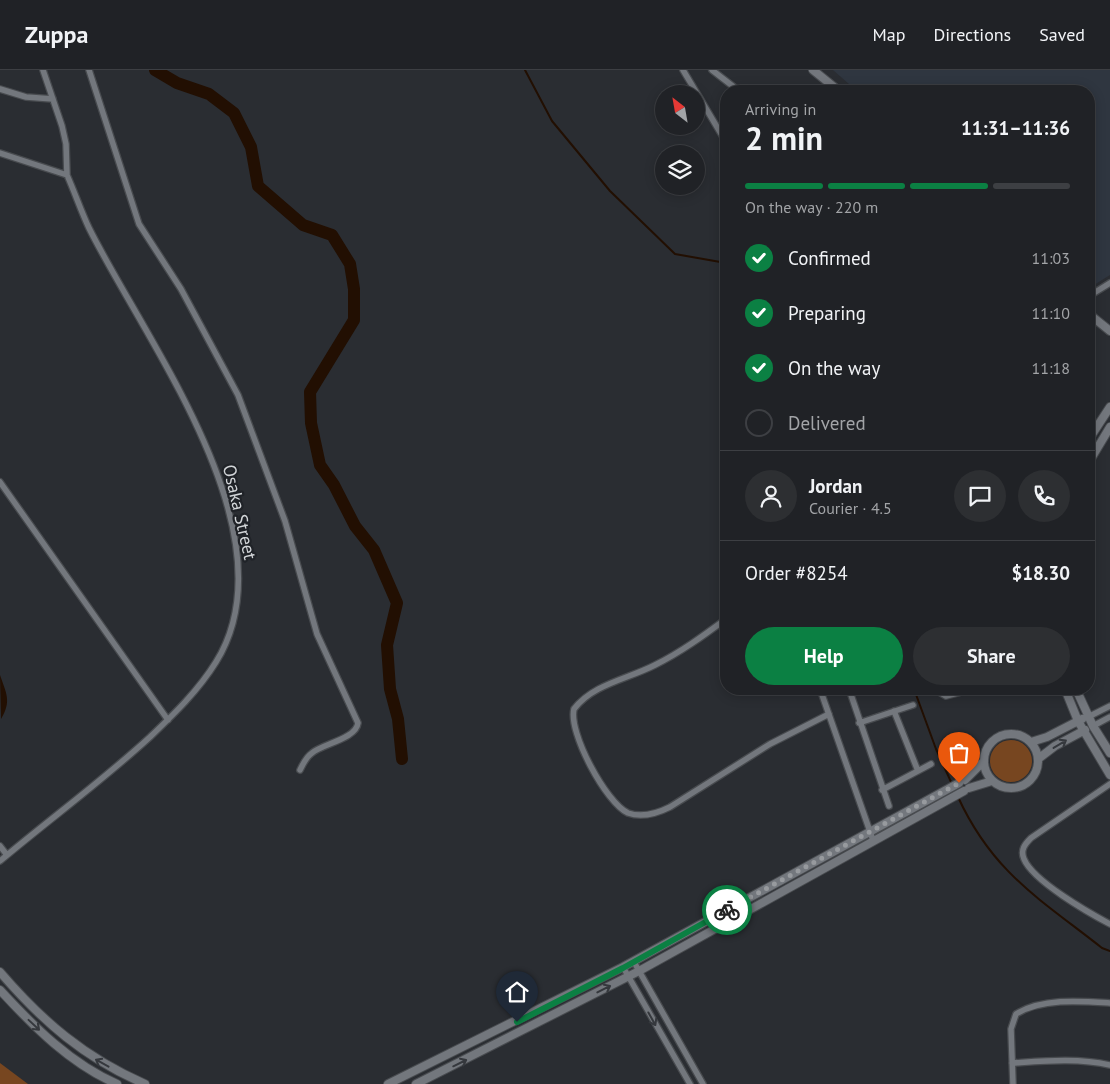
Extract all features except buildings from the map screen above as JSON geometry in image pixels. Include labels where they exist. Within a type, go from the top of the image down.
[{"type":"street","points":[[0,153],[66,175],[66,144],[43,70]]},
{"type":"street","points":[[89,70],[139,224],[181,289],[238,395],[285,521],[317,634],[358,723],[356,729],[343,739],[311,753],[300,770]]},
{"type":"street","points":[[692,70],[684,72],[720,132]]},
{"type":"street","points":[[712,70],[731,85]]},
{"type":"street","points":[[813,70],[832,85]]},
{"type":"street","points":[[0,89],[26,97],[53,99]]},
{"type":"street","name":"Osaka Street","points":[[0,861],[117,768],[168,720],[197,689],[228,641],[239,586],[234,540],[217,472],[208,450],[169,370],[89,228],[66,175]]},
{"type":"street","points":[[1095,292],[1110,283]]},
{"type":"street","points":[[1095,319],[1110,331]]},
{"type":"street","points":[[1095,430],[1110,407]]},
{"type":"street","points":[[1095,452],[1110,426]]},
{"type":"street","points":[[0,482],[168,720]]},
{"type":"street","points":[[720,624],[692,645],[654,666],[591,693],[574,709],[574,727],[613,801],[628,812],[642,814],[658,812],[670,807],[770,744],[829,714]]},
{"type":"street","points":[[822,695],[873,840]]},
{"type":"street","points":[[851,695],[889,806]]},
{"type":"street","points":[[1067,695],[1082,731],[1110,775]]},
{"type":"street","points":[[1079,695],[1088,717],[1110,753]]},
{"type":"street","points":[[859,723],[913,705]]},
{"type":"street","points":[[1031,742],[1047,737],[1110,706]]},
{"type":"street","points":[[894,711],[918,771]]},
{"type":"street","points":[[1038,759],[1055,746],[1110,718]]},
{"type":"street","points":[[1017,735],[1031,742],[1038,759],[1036,773],[1023,786],[1005,788],[992,781],[986,772],[984,761],[989,746],[1001,736],[1017,735]]},
{"type":"street","points":[[388,1084],[623,968],[961,782],[984,761]]},
{"type":"street","points":[[882,790],[931,764]]},
{"type":"street","points":[[416,1084],[639,971],[873,840],[965,791],[992,781]]},
{"type":"street","points":[[1110,784],[1031,838],[1024,847],[1023,853],[1029,867],[1065,898],[1110,924]]},
{"type":"street","points":[[0,846],[7,855]]},
{"type":"street","points":[[634,962],[704,1084]]},
{"type":"street","points":[[623,968],[690,1084]]},
{"type":"street","points":[[0,972],[41,1016],[72,1044],[96,1060],[146,1084]]},
{"type":"street","points":[[0,990],[33,1024],[65,1052],[89,1069],[117,1084]]},
{"type":"street","points":[[1013,1084],[1011,1029],[1016,1014],[1041,1004],[1110,1003]]},
{"type":"street","points":[[1012,1063],[1055,1060],[1096,1062],[1110,1065]]},
{"type":"shaded area","points":[[833,70],[1110,70],[1110,275],[1095,284],[1095,85],[850,85]]},
{"type":"shaded area","points":[[0,675],[7,697],[6,707],[1,719]]},
{"type":"shaded area","points":[[1015,740],[1023,743],[1029,749],[1032,761],[1029,773],[1023,779],[1007,782],[999,779],[993,773],[990,757],[993,749],[999,743]]},
{"type":"shaded area","points":[[0,1063],[28,1084],[0,1084]]},
{"type":"waterway","points":[[155,70],[177,83],[209,94],[234,113],[251,147],[258,186],[303,225],[332,235],[350,264],[354,289],[354,320],[310,392],[311,423],[320,465],[334,485],[355,526],[374,550],[397,603],[387,645],[390,689],[398,719],[402,759]]},
{"type":"waterway","points":[[525,70],[552,121],[610,191],[675,254],[720,262]]},
{"type":"waterway","points":[[916,695],[936,749],[952,784]]},
{"type":"waterway","points":[[958,797],[987,846],[1020,883],[1102,948],[1110,951]]},
{"type":"way so far","points":[[727,910],[959,783]]},
{"type":"route","points":[[517,1022],[623,968],[727,910]]}]
